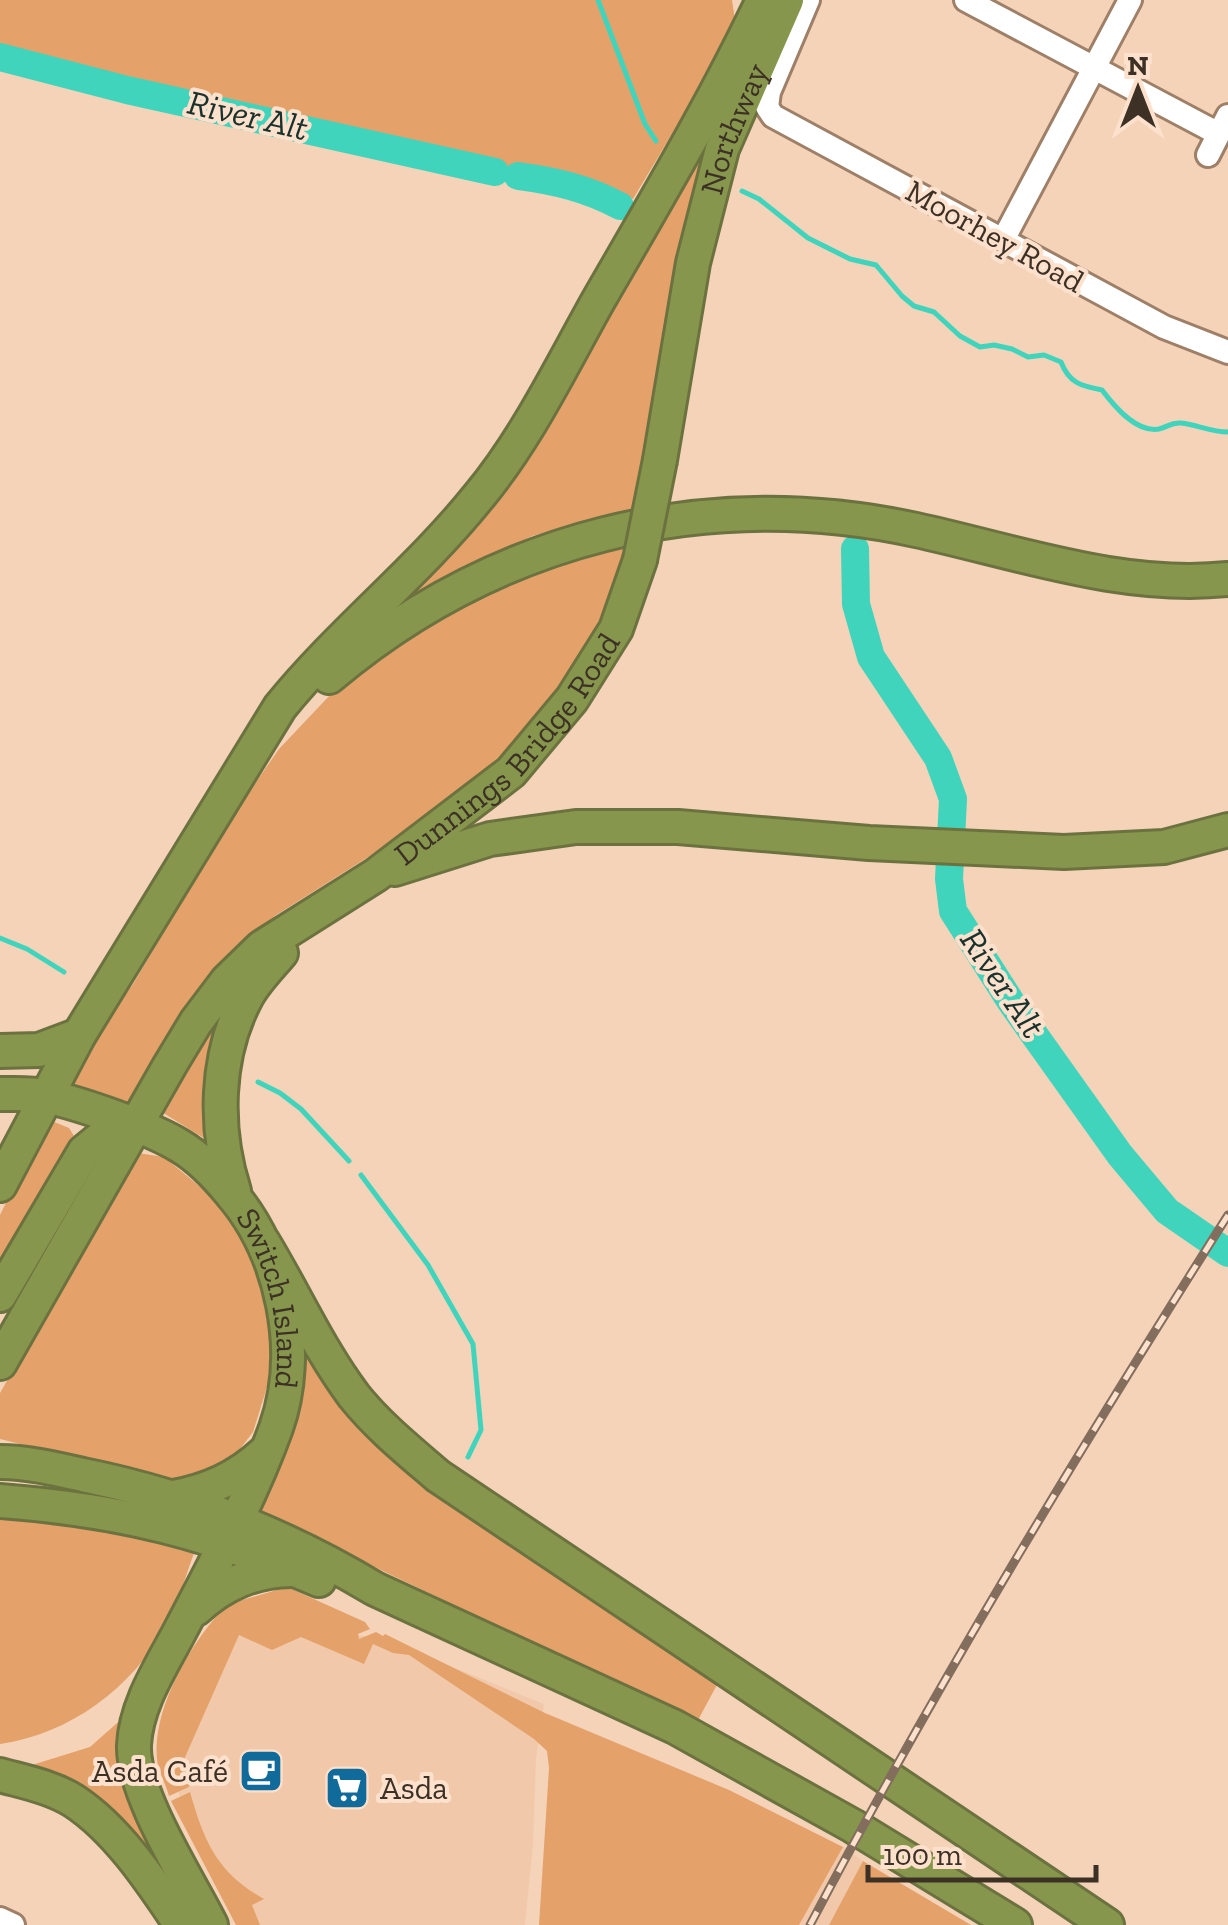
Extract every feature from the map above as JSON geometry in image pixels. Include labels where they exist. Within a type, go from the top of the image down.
[{"type":"highway","name":"Northway","points":[[256,747],[280,706],[318,660],[447,535],[520,438],[763,0]]},
{"type":"highway","name":"Northway","points":[[694,262],[722,149],[786,0]]},
{"type":"highway","name":"Dunnings Bridge Road","points":[[136,1126],[196,1022],[227,981],[262,947],[376,875],[476,802],[511,772],[572,699],[616,629],[640,560],[694,262]]},
{"type":"highway","points":[[0,1185],[78,1035],[238,771],[256,747],[362,649],[436,600],[543,551],[604,533],[665,520],[770,516],[911,529],[1089,570],[1190,581],[1228,579]]},
{"type":"highway","points":[[376,875],[490,839],[576,827],[678,827],[911,845],[1120,852],[1164,847],[1228,830]]},
{"type":"highway","points":[[237,1200],[225,1163],[220,1104],[232,1034],[248,994],[310,919]]},
{"type":"highway","points":[[0,1051],[39,1050],[78,1035]]},
{"type":"highway","name":"Switch Island","points":[[0,1094],[46,1096],[136,1126],[180,1146],[209,1169],[237,1200],[263,1242],[282,1305],[287,1341],[284,1397],[276,1426],[230,1530],[155,1678],[136,1728],[138,1778],[211,1925]]},
{"type":"highway","points":[[46,1096],[104,1153]]},
{"type":"highway","points":[[0,1295],[66,1180],[136,1126]]},
{"type":"highway","points":[[0,1363],[104,1153]]},
{"type":"highway","points":[[263,1242],[354,1396],[438,1476],[1107,1925]]},
{"type":"highway","points":[[174,1497],[200,1492],[228,1480],[265,1452]]},
{"type":"highway","points":[[3,1460],[174,1497],[320,1581],[375,1588]]},
{"type":"highway","points":[[0,1501],[230,1530],[330,1562],[375,1588],[674,1727],[853,1826],[1015,1925]]},
{"type":"highway","points":[[186,1620],[226,1585],[248,1576],[296,1570]]},
{"type":"highway","points":[[0,1776],[56,1792],[94,1817],[130,1856],[181,1925]]},
{"type":"street","name":"Northway","points":[[768,110],[769,92],[808,0]]},
{"type":"street","points":[[1003,240],[1130,0]]},
{"type":"street","points":[[955,4],[1094,68],[1218,135]]},
{"type":"street","name":"Moorhey Road","points":[[768,110],[1164,327],[1228,352]]},
{"type":"shaded area","points":[[0,0],[732,0],[736,27],[633,199],[587,178],[479,162],[335,124],[135,83],[0,48]]},
{"type":"shaded area","points":[[703,141],[714,147],[636,510],[532,536],[404,600]]},
{"type":"shaded area","points":[[627,539],[615,591],[589,655],[526,736],[459,800],[276,915],[206,981],[132,1103],[69,1084],[87,1048],[133,984],[231,818],[279,749],[349,675],[437,611],[522,575]]},
{"type":"shaded area","points":[[224,1007],[204,1086],[204,1138],[160,1111]]},
{"type":"shaded area","points":[[47,1119],[69,1128],[74,1136],[0,1269],[0,1215]]},
{"type":"shaded area","points":[[138,1153],[164,1157],[221,1204],[255,1258],[270,1309],[273,1368],[253,1432],[227,1466],[182,1484],[0,1439],[0,1393]]},
{"type":"shaded area","points":[[306,1347],[368,1433],[719,1681],[697,1722],[254,1509],[294,1422]]},
{"type":"shaded area","points":[[0,1516],[136,1532],[197,1545],[166,1626],[136,1669],[74,1719],[26,1739],[0,1744]]},
{"type":"shaded area","points":[[287,1587],[365,1622],[370,1629],[358,1634],[359,1639],[376,1632],[385,1634],[545,1713],[729,1790],[843,1847],[799,1925],[539,1925],[547,1751],[409,1655],[373,1644],[364,1664],[301,1637],[272,1650],[239,1635],[182,1764],[192,1770],[189,1787],[169,1796],[158,1764],[157,1740],[167,1700],[185,1661],[229,1604]]},
{"type":"shaded area","points":[[242,1620],[303,1625],[386,1640],[544,1704],[536,1759],[525,1925],[241,1925],[165,1766]]},
{"type":"shaded area","points":[[125,1716],[190,1897],[19,1769],[90,1747]]},
{"type":"shaded area","points":[[190,1792],[215,1854],[235,1878],[264,1899],[252,1905],[260,1925],[236,1925],[171,1801]]},
{"type":"shaded area","points":[[843,1847],[863,1861],[829,1925],[799,1925]]},
{"type":"shaded area","points":[[863,1861],[971,1925],[829,1925]]},
{"type":"waterway","points":[[598,0],[645,124],[656,141]]},
{"type":"waterway","name":"River Alt","points":[[0,57],[127,90],[495,172]]},
{"type":"waterway","name":"River Alt","points":[[518,176],[570,186],[620,206]]},
{"type":"waterway","points":[[742,191],[759,199],[808,238],[850,259],[876,265],[914,306],[934,312],[960,336],[980,347],[994,345],[1028,357],[1044,355],[1061,362],[1072,379],[1102,390],[1126,417],[1142,427],[1159,429],[1181,423],[1228,432]]},
{"type":"waterway","name":"River Alt","points":[[855,549],[856,604],[871,657],[938,758],[953,799],[949,879],[953,911],[1011,1002],[1120,1155],[1167,1211],[1228,1253]]},
{"type":"waterway","points":[[0,938],[64,972]]},
{"type":"waterway","points":[[258,1082],[301,1109],[349,1161]]},
{"type":"waterway","points":[[361,1175],[428,1265],[473,1344],[481,1430],[468,1457]]},
{"type":"railway","points":[[810,1925],[1012,1566],[1228,1215]]},
{"type":"place","name":"Asda Café","points":[[261,1771]]},
{"type":"place","name":"Asda","points":[[347,1788]]}]
